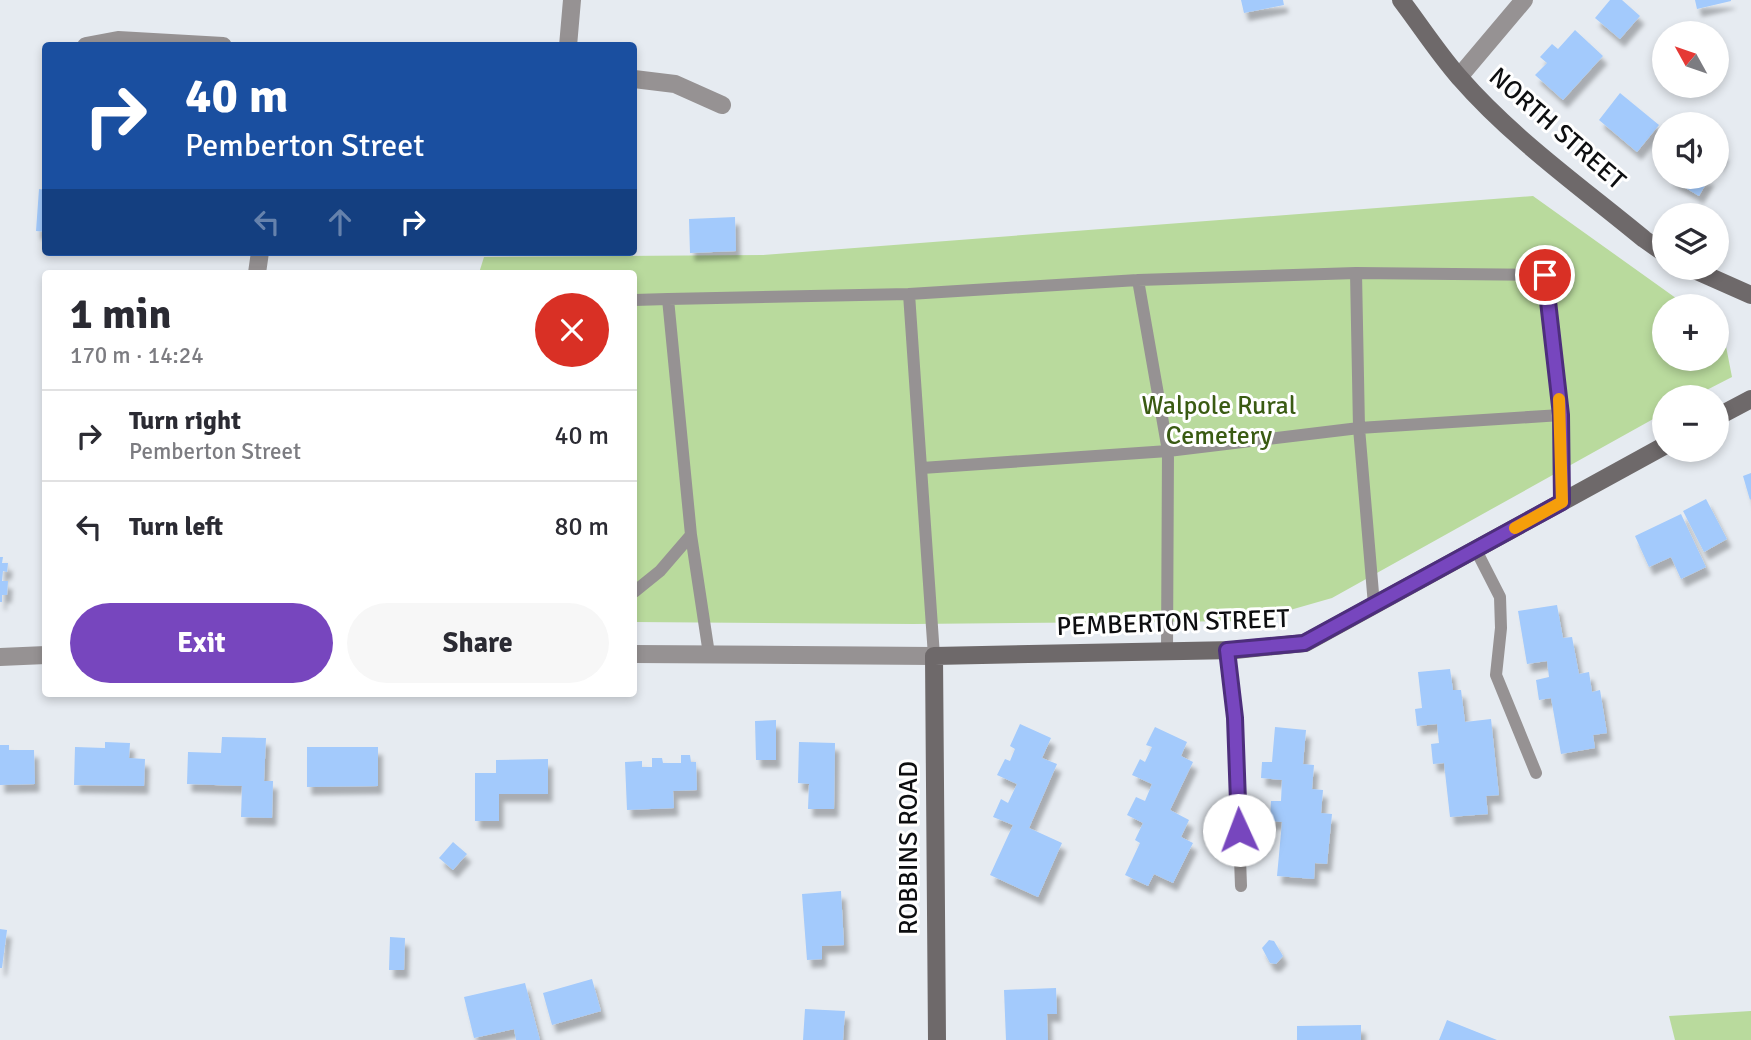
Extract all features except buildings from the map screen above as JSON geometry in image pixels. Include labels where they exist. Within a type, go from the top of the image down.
[{"type":"street","points":[[568,42],[572,0]]},
{"type":"street","name":"NORTH STREET","points":[[1401,0],[1459,76],[1528,145],[1652,245]]},
{"type":"street","points":[[1459,76],[1524,0]]},
{"type":"street","points":[[98,42],[153,42]]},
{"type":"street","points":[[637,79],[674,84],[722,105]]},
{"type":"street","points":[[1717,280],[1751,295]]},
{"type":"street","points":[[1729,411],[1751,399]]},
{"type":"street","name":"PEMBERTON STREET","points":[[637,654],[934,656],[1227,650],[1304,643],[1652,453]]},
{"type":"street","points":[[0,657],[42,655]]},
{"type":"street","name":"ROBBINS ROAD","points":[[934,656],[937,1040]]},
{"type":"lane","points":[[1356,273],[1359,428],[1374,605]]},
{"type":"lane","points":[[637,300],[909,294],[1138,280],[1356,273],[1545,275],[1561,415],[1562,502]]},
{"type":"lane","points":[[1138,280],[1168,451],[1167,651]]},
{"type":"lane","points":[[909,294],[934,656]]},
{"type":"lane","points":[[668,299],[691,535],[709,654]]},
{"type":"lane","points":[[922,468],[1168,451],[1359,428],[1561,415]]},
{"type":"lane","points":[[637,590],[660,571],[691,535]]},
{"type":"lane","points":[[1475,550],[1500,597],[1501,628],[1496,675],[1536,773]]},
{"type":"lane","points":[[1227,650],[1235,718],[1241,886]]},
{"type":"green space","name":"Walpole Rural Cemetery","points":[[1533,196],[1670,294],[1652,294],[1652,371],[1729,371],[1729,362],[1732,377],[1716,385],[1652,385],[1652,420],[1332,598],[1252,621],[913,624],[637,622],[637,270],[480,270],[484,257],[763,255]]},
{"type":"green space","points":[[1751,1011],[1751,1040],[1675,1040],[1669,1016]]},
{"type":"slow traffic","points":[[1515,528],[1562,502],[1559,399]]},
{"type":"route","points":[[1239,830],[1235,718],[1227,650],[1304,643],[1562,502],[1561,415],[1545,275]]}]
